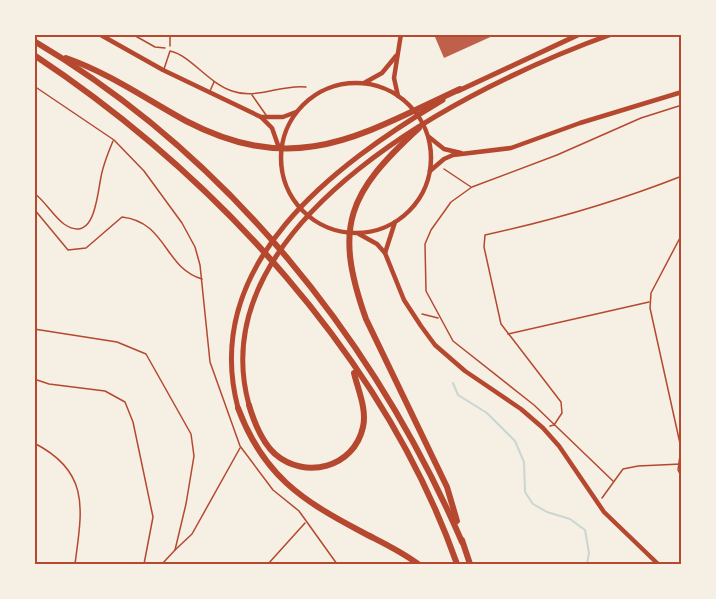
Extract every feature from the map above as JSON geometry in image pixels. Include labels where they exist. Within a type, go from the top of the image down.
[{"type":"highway","points":[[34,41],[57,54],[139,115],[195,163],[258,224],[311,286],[364,359],[413,439],[462,542]]},
{"type":"highway","points":[[57,54],[97,69],[188,122],[246,146],[294,150],[321,146],[364,132],[460,89]]},
{"type":"highway","points":[[34,55],[133,125],[207,192],[258,245],[301,295],[352,366],[401,444],[429,497],[456,564]]},
{"type":"highway","points":[[419,128],[378,167],[359,196],[350,224],[349,262],[366,319],[447,487],[470,564]]},
{"type":"highway","points":[[249,405],[255,423],[275,453],[295,465],[319,469],[329,466],[347,455],[354,447],[363,427],[362,404],[352,366]]},
{"type":"highway","points":[[238,408],[255,447],[285,484],[321,510],[418,564]]},
{"type":"main road","points":[[99,34],[163,70],[261,117],[272,128],[278,140],[282,175],[297,206],[324,226],[357,233],[377,244],[386,253],[396,283],[411,312],[449,358],[543,428],[559,446],[598,504],[658,564]]},
{"type":"main road","points":[[398,96],[394,78],[401,34]]},
{"type":"main road","points":[[238,408],[230,370],[231,341],[240,303],[256,267],[273,242],[324,184],[377,142],[460,89],[580,34]]},
{"type":"main road","points":[[249,405],[242,355],[251,305],[276,256],[316,209],[364,165],[419,128],[465,101],[541,63],[612,34]]},
{"type":"main road","points":[[364,83],[382,73],[396,56]]},
{"type":"main road","points":[[280,158],[285,134],[297,112],[313,96],[334,86],[364,83],[382,87],[398,96],[417,114],[428,137],[430,171],[422,195],[405,215],[395,222],[377,230],[357,233]]},
{"type":"main road","points":[[430,171],[444,159],[511,148],[610,113],[681,92]]},
{"type":"main road","points":[[261,117],[283,117],[297,112]]},
{"type":"main road","points":[[428,137],[444,149],[464,154]]},
{"type":"main road","points":[[386,253],[395,222]]},
{"type":"lane","points":[[163,70],[170,51],[180,53],[201,73],[231,91],[251,94],[306,87]]},
{"type":"lane","points":[[209,93],[215,81]]},
{"type":"lane","points":[[251,94],[268,117]]},
{"type":"path","points":[[132,34],[155,47],[160,46],[170,51],[170,34]]},
{"type":"path","points":[[34,86],[114,140],[144,171],[182,223],[195,247],[202,279],[210,362],[240,446],[273,490],[299,511],[337,564]]},
{"type":"path","points":[[613,481],[554,424],[457,346],[446,333],[426,291],[425,244],[430,230],[451,202],[472,187],[557,155],[641,118],[681,105]]},
{"type":"path","points":[[34,194],[45,201],[63,223],[74,229],[85,227],[93,218],[96,209],[101,175],[114,140]]},
{"type":"path","points":[[444,169],[472,187]]},
{"type":"path","points":[[554,424],[562,413],[561,402],[507,334],[498,313],[484,247],[485,235],[562,219],[616,202],[681,177]]},
{"type":"path","points":[[34,209],[68,250],[86,248],[122,217],[137,218],[157,234],[186,275],[202,279]]},
{"type":"path","points":[[681,234],[655,284],[650,302],[681,448],[681,465],[678,471],[681,478]]},
{"type":"path","points":[[507,334],[650,302]]},
{"type":"path","points":[[411,312],[439,318]]},
{"type":"path","points":[[34,329],[117,342],[146,354],[191,434],[194,456],[175,550]]},
{"type":"path","points":[[34,380],[48,384],[105,391],[125,402],[133,422],[153,517],[144,564]]},
{"type":"path","points":[[34,443],[54,453],[68,466],[79,490],[82,503],[75,564]]},
{"type":"path","points":[[162,564],[192,534],[240,446]]},
{"type":"path","points":[[598,504],[623,469],[638,466],[681,465]]},
{"type":"path","points":[[268,564],[306,521]]},
{"type":"building","points":[[439,34],[497,34],[444,58],[435,37]]},
{"type":"waterway","points":[[453,383],[458,395],[487,413],[515,441],[524,462],[525,492],[533,504],[547,512],[570,519],[585,530],[589,553],[587,564]]}]
